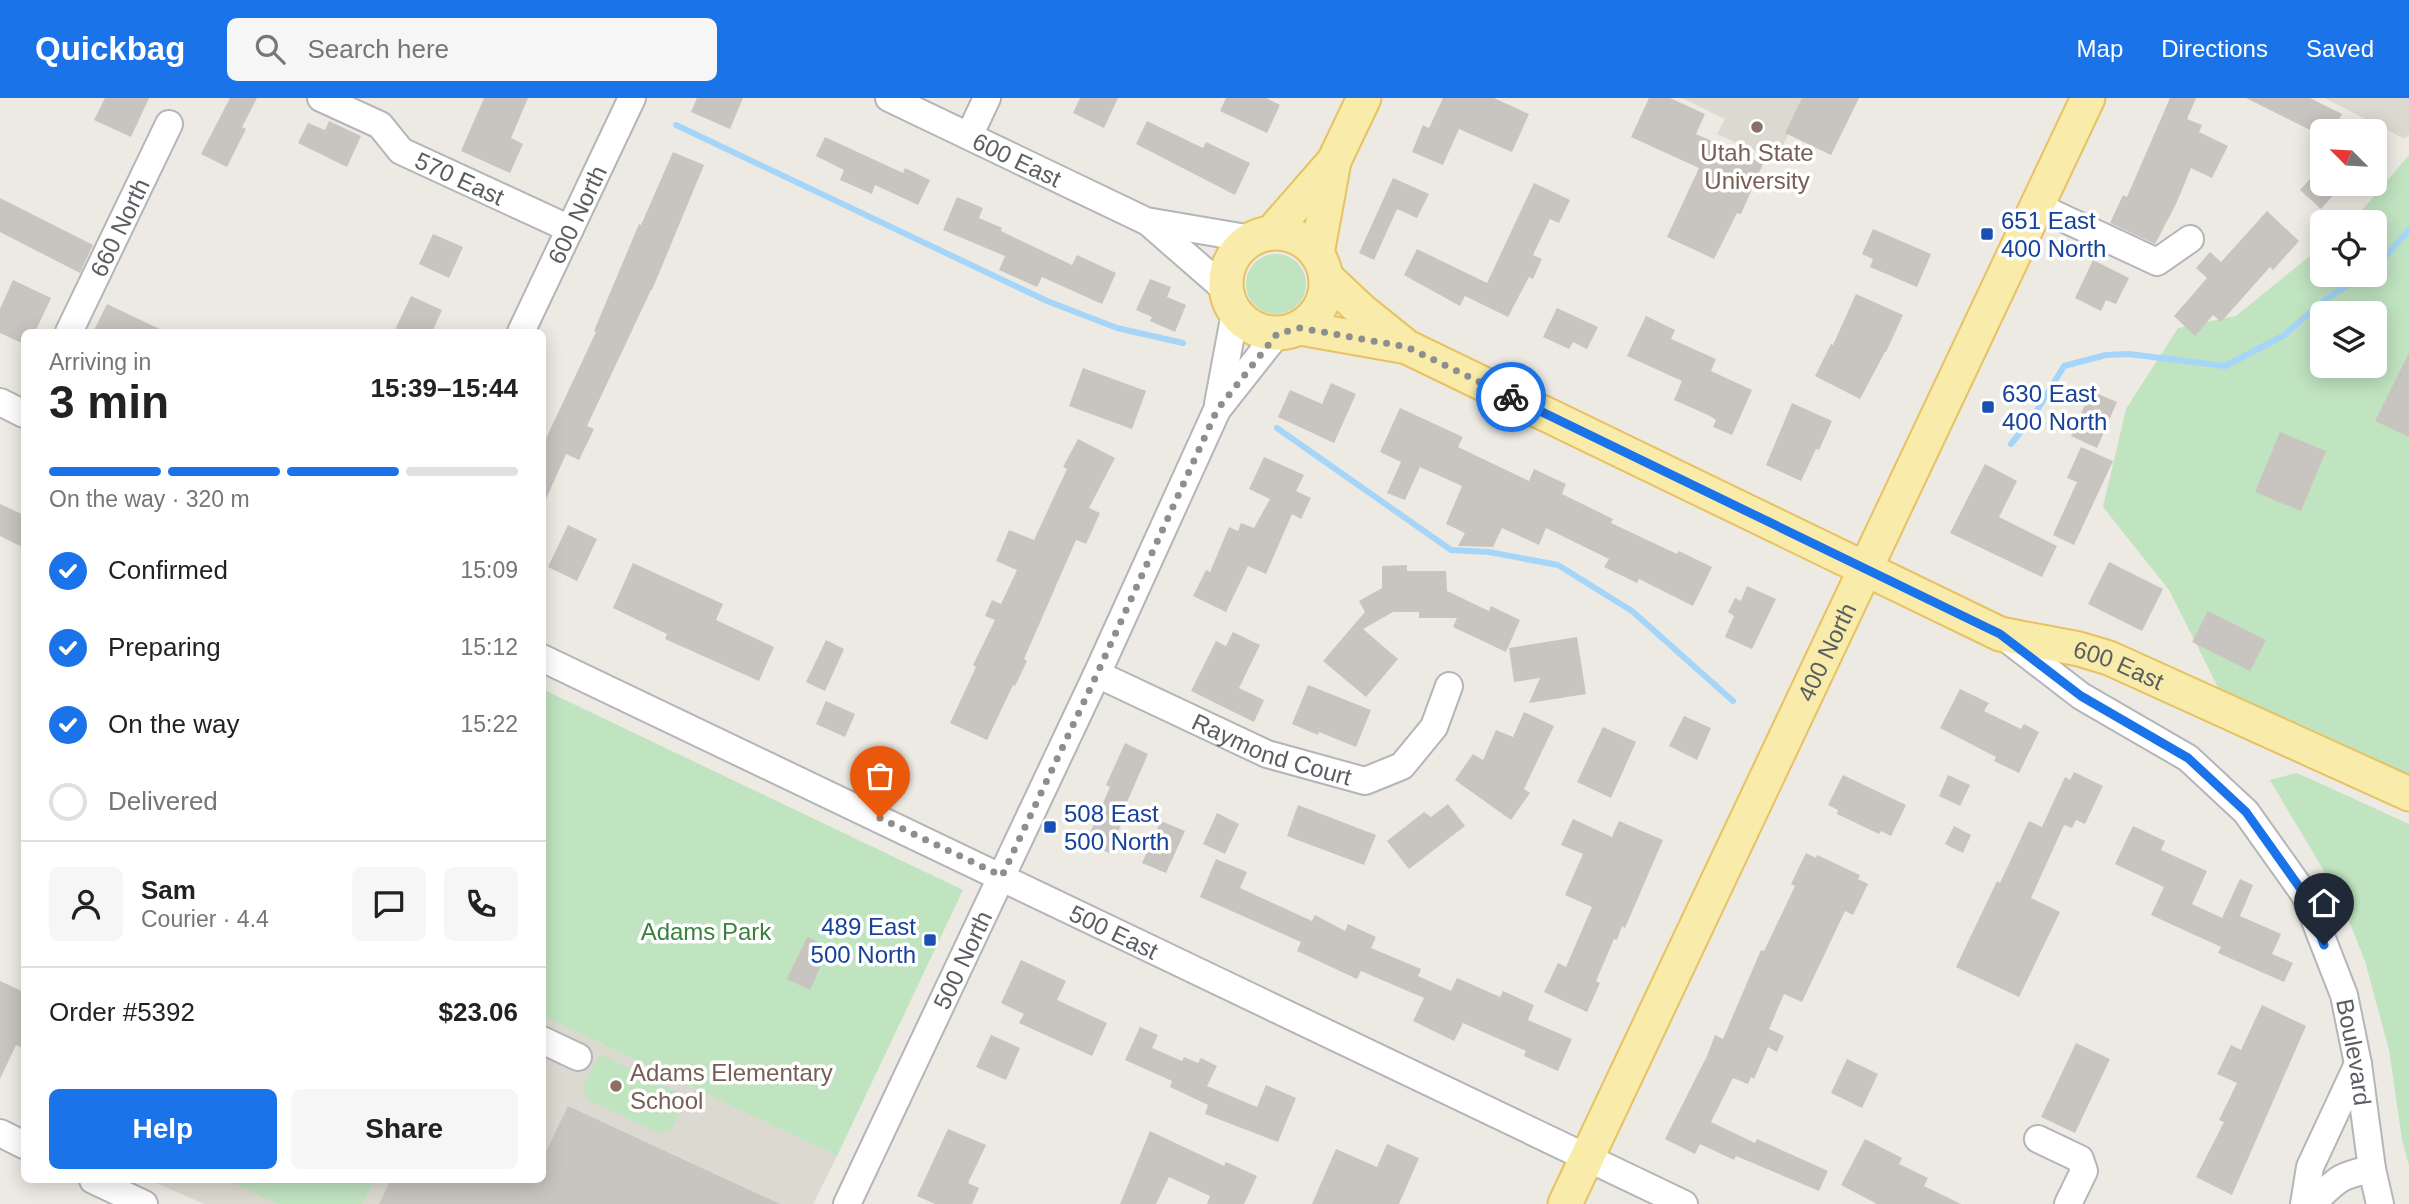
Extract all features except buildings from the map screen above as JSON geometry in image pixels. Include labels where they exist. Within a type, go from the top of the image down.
[{"type":"main road","points":[[1334,161],[1322,266],[1323,301],[1315,316],[1289,331],[1265,333],[1249,326],[1231,302],[1226,273],[1234,255],[1262,235],[1334,161],[1364,98]]},
{"type":"main road","name":"400 North","points":[[1564,1204],[2088,98]]},
{"type":"main road","points":[[1262,235],[1295,236],[1310,245],[1322,266]]},
{"type":"main road","name":"600 East","points":[[1322,266],[1361,310],[1407,347],[2000,634],[2079,649],[2109,658],[2409,794]]},
{"type":"main road","name":"600 East","points":[[1289,331],[1407,347]]},
{"type":"street","name":"570 East","points":[[321,98],[380,125],[401,151],[570,229]]},
{"type":"street","name":"600 North","points":[[522,329],[632,98]]},
{"type":"street","name":"600 East","points":[[889,98],[1146,221],[1231,302]]},
{"type":"street","points":[[969,136],[987,98]]},
{"type":"street","name":"660 North","points":[[70,329],[169,124]]},
{"type":"street","points":[[2037,206],[2157,262],[2190,239]]},
{"type":"street","name":"600 East","points":[[1146,221],[1262,235]]},
{"type":"street","name":"500 North","points":[[847,1204],[1097,674],[1217,410],[1231,302]]},
{"type":"street","name":"500 North","points":[[1217,410],[1289,331]]},
{"type":"street","points":[[0,402],[21,412]]},
{"type":"street","name":"Boulevard","points":[[2000,634],[2081,696],[2188,758],[2246,812],[2305,895],[2344,995],[2380,1204]]},
{"type":"street","name":"500 East","points":[[546,660],[1684,1204]]},
{"type":"street","name":"Raymond Court","points":[[1097,674],[1267,754],[1365,781],[1402,766],[1434,727],[1449,686]]},
{"type":"street","points":[[546,1042],[578,1057]]},
{"type":"street","points":[[2304,1204],[2310,1167],[2358,1064]]},
{"type":"street","points":[[0,1133],[21,1144]]},
{"type":"street","points":[[2038,1139],[2080,1159],[2084,1171],[2068,1204]]},
{"type":"street","points":[[2312,1204],[2338,1178],[2372,1169]]},
{"type":"street","points":[[109,1188],[144,1204]]},
{"type":"shaded area","name":"Utah State University","points":[[1682,98],[1806,98],[1776,160],[1717,134],[1725,119]]},
{"type":"shaded area","points":[[2324,98],[2409,98],[2409,134],[2405,139],[2387,130],[2387,119],[2365,119]]},
{"type":"shaded area","name":"Adams Elementary School","points":[[546,1017],[837,1156],[813,1204],[204,1204],[157,1183],[546,1183]]},
{"type":"green space","points":[[2409,155],[2409,780],[2224,699],[2169,590],[2103,507],[2126,409],[2178,328],[2236,316],[2310,256],[2310,287],[2387,287],[2387,210],[2362,210],[2374,196],[2387,196],[2387,181]]},
{"type":"green space","points":[[1276,254],[1297,263],[1306,284],[1297,305],[1276,314],[1255,305],[1246,284],[1255,263]]},
{"type":"green space","name":"Adams Park","points":[[546,691],[963,890],[837,1156],[546,1017]]},
{"type":"green space","points":[[2297,773],[2409,824],[2409,1166],[2402,1139],[2389,1050],[2365,961],[2339,896],[2270,780]]},
{"type":"green space","points":[[600,1054],[688,1098],[671,1129],[659,1133],[588,1100],[583,1087]]},
{"type":"green space","points":[[232,1183],[372,1183],[362,1204],[278,1204]]},
{"type":"waterway","points":[[676,125],[1047,301],[1117,328],[1183,343]]},
{"type":"waterway","points":[[2387,255],[2409,230]]},
{"type":"waterway","points":[[2011,444],[2033,417],[2064,366],[2106,355],[2129,354],[2225,366],[2283,336],[2326,299],[2345,287]]},
{"type":"waterway","points":[[1277,428],[1451,550],[1489,552],[1558,565],[1632,611],[1733,701]]},
{"type":"way so far","points":[[880,818],[1002,876],[1217,410],[1277,334],[1300,328],[1407,347],[1511,397]]},
{"type":"place","name":"Utah State University","points":[[1757,127]]},
{"type":"place","name":"651 East 400 North","points":[[1987,234]]},
{"type":"place","name":"630 East 400 North","points":[[1988,407]]},
{"type":"place","name":"508 East 500 North","points":[[1050,827]]},
{"type":"place","name":"489 East 500 North","points":[[930,940]]},
{"type":"place","name":"Adams Elementary School","points":[[616,1086]]},
{"type":"route","points":[[1511,397],[2000,634],[2081,696],[2188,758],[2246,812],[2305,895],[2324,945]]}]
